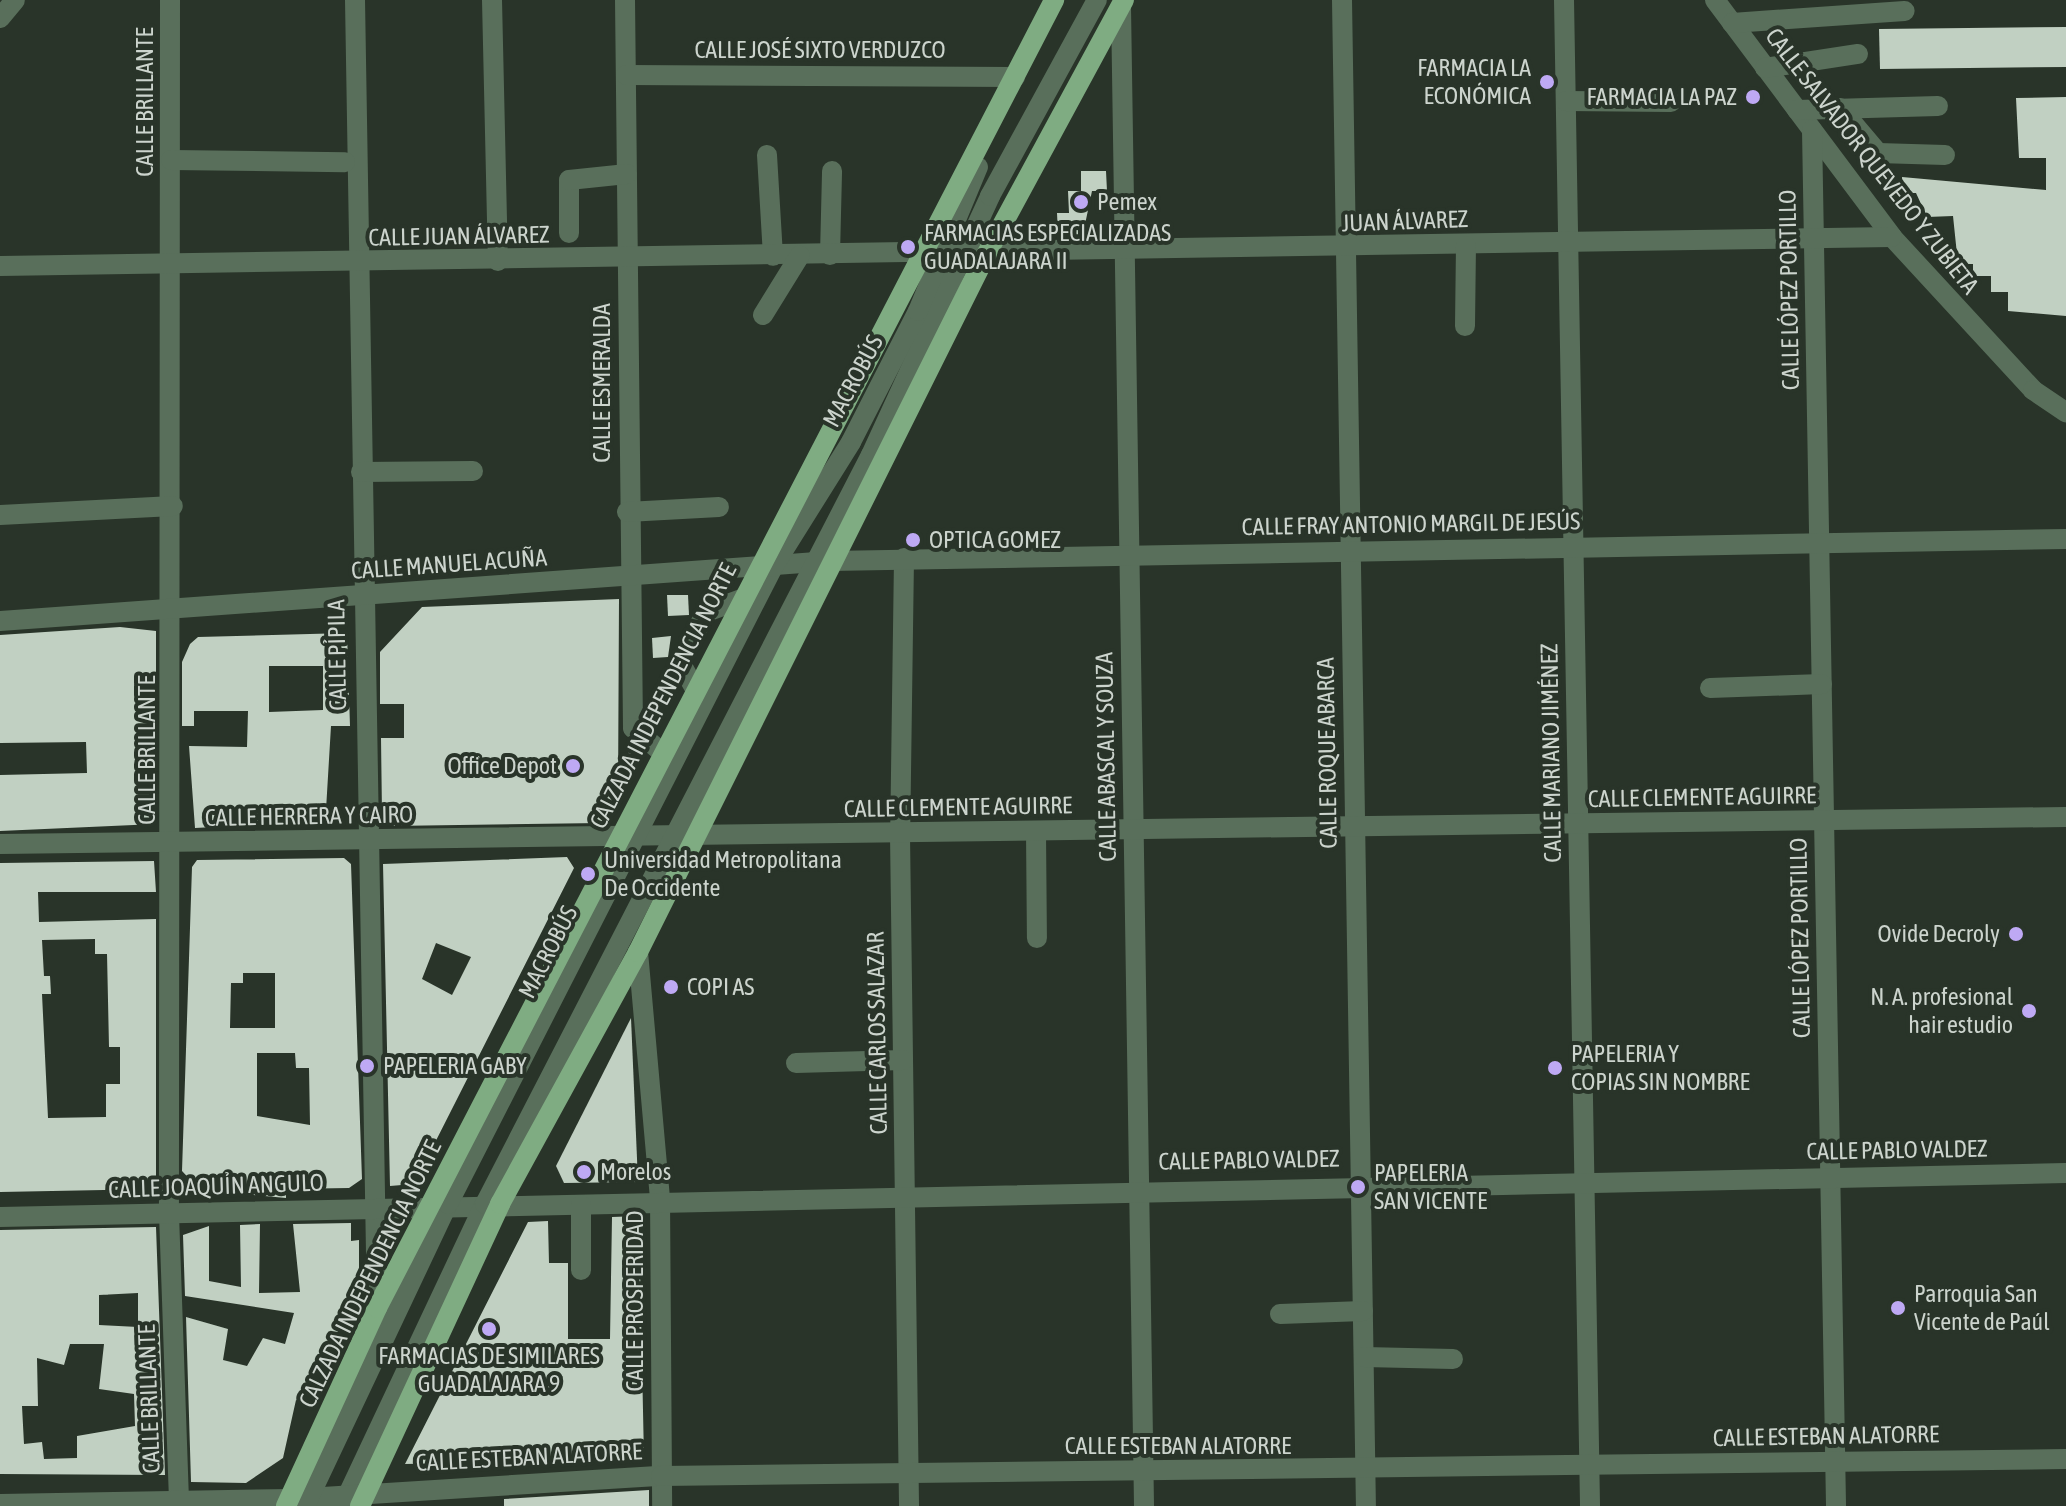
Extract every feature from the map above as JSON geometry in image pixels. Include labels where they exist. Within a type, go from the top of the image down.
[{"type":"main road","name":"CALZADA INDEPENDENCIA NORTE","points":[[298,1502],[377,1308],[441,1204],[627,838],[663,753],[695,689],[742,599],[765,568],[928,254],[1054,0]]},
{"type":"main road","points":[[355,1499],[493,1204],[638,952],[681,836],[976,255],[1122,4]]},
{"type":"street","points":[[0,18],[15,0]]},
{"type":"street","name":"CALLE BRILLANTE","points":[[170,0],[173,843],[169,1214],[179,1500]]},
{"type":"street","name":"CALLE PÍPILA","points":[[355,0],[362,596],[377,1308]]},
{"type":"street","points":[[492,0],[498,261]]},
{"type":"street","name":"CALLE ESMERALDA","points":[[625,0],[627,578],[633,728],[663,753]]},
{"type":"street","points":[[928,254],[1064,0]]},
{"type":"street","points":[[976,255],[1097,0]]},
{"type":"street","name":"CALLE ROQUE ABARCA","points":[[1342,0],[1366,1506]]},
{"type":"street","name":"CALLE MARIANO JIMÉNEZ","points":[[1564,0],[1590,1506]]},
{"type":"street","name":"CALLE SALVADOR QUEVEDO Y ZUBIETA","points":[[1715,0],[1892,237],[2033,390],[2066,412]]},
{"type":"street","name":"CALLE ABASCAL Y SOUZA","points":[[1122,4],[1123,252],[1144,1506]]},
{"type":"street","points":[[1732,23],[1905,11]]},
{"type":"street","points":[[1765,68],[1858,54]]},
{"type":"street","name":"CALLE JOSÉ SIXTO VERDUZCO","points":[[626,75],[1015,77]]},
{"type":"street","points":[[1566,101],[1671,102]]},
{"type":"street","points":[[1797,110],[1938,106]]},
{"type":"street","points":[[1840,108],[1878,153],[1945,155]]},
{"type":"street","name":"CALLE LÓPEZ PORTILLO","points":[[1812,130],[1836,1506]]},
{"type":"street","points":[[767,155],[773,256]]},
{"type":"street","points":[[171,160],[345,162]]},
{"type":"street","points":[[830,255],[832,171]]},
{"type":"street","points":[[569,233],[569,180],[627,174]]},
{"type":"street","name":"JUAN ÁLVAREZ","points":[[928,254],[1892,237]]},
{"type":"street","points":[[1465,326],[1466,246]]},
{"type":"street","name":"CALLE JUAN ÁLVAREZ","points":[[0,266],[928,254]]},
{"type":"street","points":[[763,315],[800,255]]},
{"type":"street","points":[[361,472],[473,471]]},
{"type":"street","points":[[0,515],[173,506]]},
{"type":"street","points":[[627,512],[719,507]]},
{"type":"street","name":"CALLE FRAY ANTONIO MARGIL DE JESÚS","points":[[765,568],[904,558],[2066,539]]},
{"type":"street","name":"CALLE CARLOS SALAZAR","points":[[904,558],[900,835],[909,1506]]},
{"type":"street","points":[[627,838],[765,568]]},
{"type":"street","name":"CALLE MANUEL ACUÑA","points":[[0,621],[765,568]]},
{"type":"street","points":[[1710,688],[1822,684]]},
{"type":"street","name":"CALLE CLEMENTE AGUIRRE","points":[[627,838],[1355,831],[1578,824],[2066,817]]},
{"type":"street","points":[[1036,832],[1037,938]]},
{"type":"street","points":[[493,1204],[681,836]]},
{"type":"street","name":"CALLE HERRERA Y CAIRO","points":[[0,844],[627,838]]},
{"type":"street","name":"CALLE PROSPERIDAD","points":[[638,952],[660,1197],[662,1506]]},
{"type":"street","points":[[796,1063],[903,1060]]},
{"type":"street","name":"CALLE PABLO VALDEZ","points":[[441,1204],[581,1205],[660,1197],[2066,1173]]},
{"type":"street","points":[[298,1502],[441,1204]]},
{"type":"street","name":"CALLE JOAQUÍN ANGULO","points":[[0,1217],[441,1204]]},
{"type":"street","points":[[581,1205],[581,1270]]},
{"type":"street","points":[[1280,1314],[1363,1311]]},
{"type":"street","points":[[1364,1357],[1453,1359]]},
{"type":"street","name":"CALLE ESTEBAN ALATORRE","points":[[0,1504],[431,1498],[661,1476],[1366,1471],[2066,1459]]},
{"type":"building","points":[[2066,27],[2066,67],[1880,69],[1879,29]]},
{"type":"building","points":[[2066,97],[2066,316],[2008,311],[2008,292],[1991,292],[1991,276],[1973,276],[1973,264],[1958,264],[1953,216],[1927,217],[1916,193],[1903,193],[1902,177],[2046,190],[2046,158],[2019,158],[2016,98]]},
{"type":"building","name":"Pemex","points":[[1081,171],[1106,171],[1107,191],[1092,191],[1083,234],[1058,235],[1057,213],[1069,213],[1068,191],[1081,191]]},
{"type":"building","points":[[667,595],[688,595],[689,615],[668,616]]},
{"type":"building","points":[[619,599],[618,801],[601,823],[391,826],[382,815],[381,738],[404,738],[404,704],[380,704],[380,652],[422,607]]},
{"type":"building","points":[[120,627],[156,631],[156,824],[0,831],[0,775],[87,773],[86,742],[0,743],[0,635]]},
{"type":"building","points":[[347,633],[350,726],[331,726],[326,810],[270,809],[270,824],[195,828],[189,746],[247,747],[248,711],[194,711],[194,726],[182,726],[182,662],[190,644],[198,637]],"holes":[[[269,666],[323,666],[323,710],[269,712]]]},
{"type":"building","points":[[671,636],[668,657],[653,658],[652,638]]},
{"type":"building","points":[[567,857],[574,868],[414,1184],[390,1186],[383,864]],"holes":[[[436,943],[471,957],[452,995],[422,979]]]},
{"type":"building","points":[[344,858],[351,864],[362,1179],[349,1188],[286,1189],[286,1198],[200,1190],[182,1171],[192,867],[197,860]],"holes":[[[243,973],[275,973],[275,1028],[230,1028],[231,983],[243,983]],[[257,1053],[295,1053],[296,1068],[309,1068],[310,1125],[257,1116]]]},
{"type":"building","points":[[154,861],[156,892],[38,892],[39,922],[156,919],[156,1189],[0,1192],[0,863]],"holes":[[[95,939],[95,954],[107,954],[109,1047],[120,1047],[120,1084],[106,1084],[106,1117],[48,1118],[42,994],[51,994],[50,976],[44,976],[42,940]]]},
{"type":"building","points":[[631,1018],[638,1182],[564,1183],[556,1166]]},
{"type":"building","points":[[639,1216],[644,1459],[405,1464],[528,1222],[548,1221],[549,1263],[568,1263],[568,1339],[610,1339],[612,1217]]},
{"type":"building","points":[[351,1223],[351,1241],[359,1240],[359,1291],[302,1402],[296,1400],[283,1458],[246,1483],[191,1482],[186,1317],[228,1329],[223,1360],[247,1366],[263,1338],[285,1344],[294,1313],[185,1296],[183,1235],[209,1226],[209,1281],[241,1287],[240,1225],[260,1224],[259,1293],[300,1292],[293,1224]]},
{"type":"building","points":[[156,1227],[165,1475],[0,1474],[0,1230]],"holes":[[[138,1293],[138,1327],[99,1325],[99,1295]],[[70,1344],[104,1344],[99,1389],[134,1394],[135,1426],[77,1436],[77,1458],[44,1459],[42,1442],[24,1444],[22,1406],[38,1406],[37,1358],[64,1365]]]},
{"type":"building","points":[[649,1490],[649,1506],[504,1506],[504,1499]]},
{"type":"place","name":"FARMACIA LA ECONÓMICA","points":[[1547,82]]},
{"type":"place","name":"FARMACIA LA PAZ","points":[[1753,97]]},
{"type":"place","name":"Pemex","points":[[1081,202]]},
{"type":"place","name":"FARMACIAS ESPECIALIZADAS GUADALAJARA II","points":[[908,247]]},
{"type":"place","name":"OPTICA GOMEZ","points":[[913,540]]},
{"type":"place","name":"Office Depot","points":[[573,766]]},
{"type":"place","name":"Universidad Metropolitana De Occidente","points":[[588,874]]},
{"type":"place","name":"Ovide Decroly","points":[[2016,934]]},
{"type":"place","name":"COPI AS","points":[[671,987]]},
{"type":"place","name":"N. A. profesional hair estudio","points":[[2029,1011]]},
{"type":"place","name":"PAPELERIA GABY","points":[[367,1066]]},
{"type":"place","name":"PAPELERIA Y COPIAS SIN NOMBRE","points":[[1555,1068]]},
{"type":"place","name":"Morelos","points":[[584,1172]]},
{"type":"place","name":"PAPELERIA SAN VICENTE","points":[[1358,1187]]},
{"type":"place","name":"Parroquia San Vicente de Paúl","points":[[1898,1308]]},
{"type":"place","name":"FARMACIAS DE SIMILARES GUADALAJARA 9","points":[[489,1329]]}]
